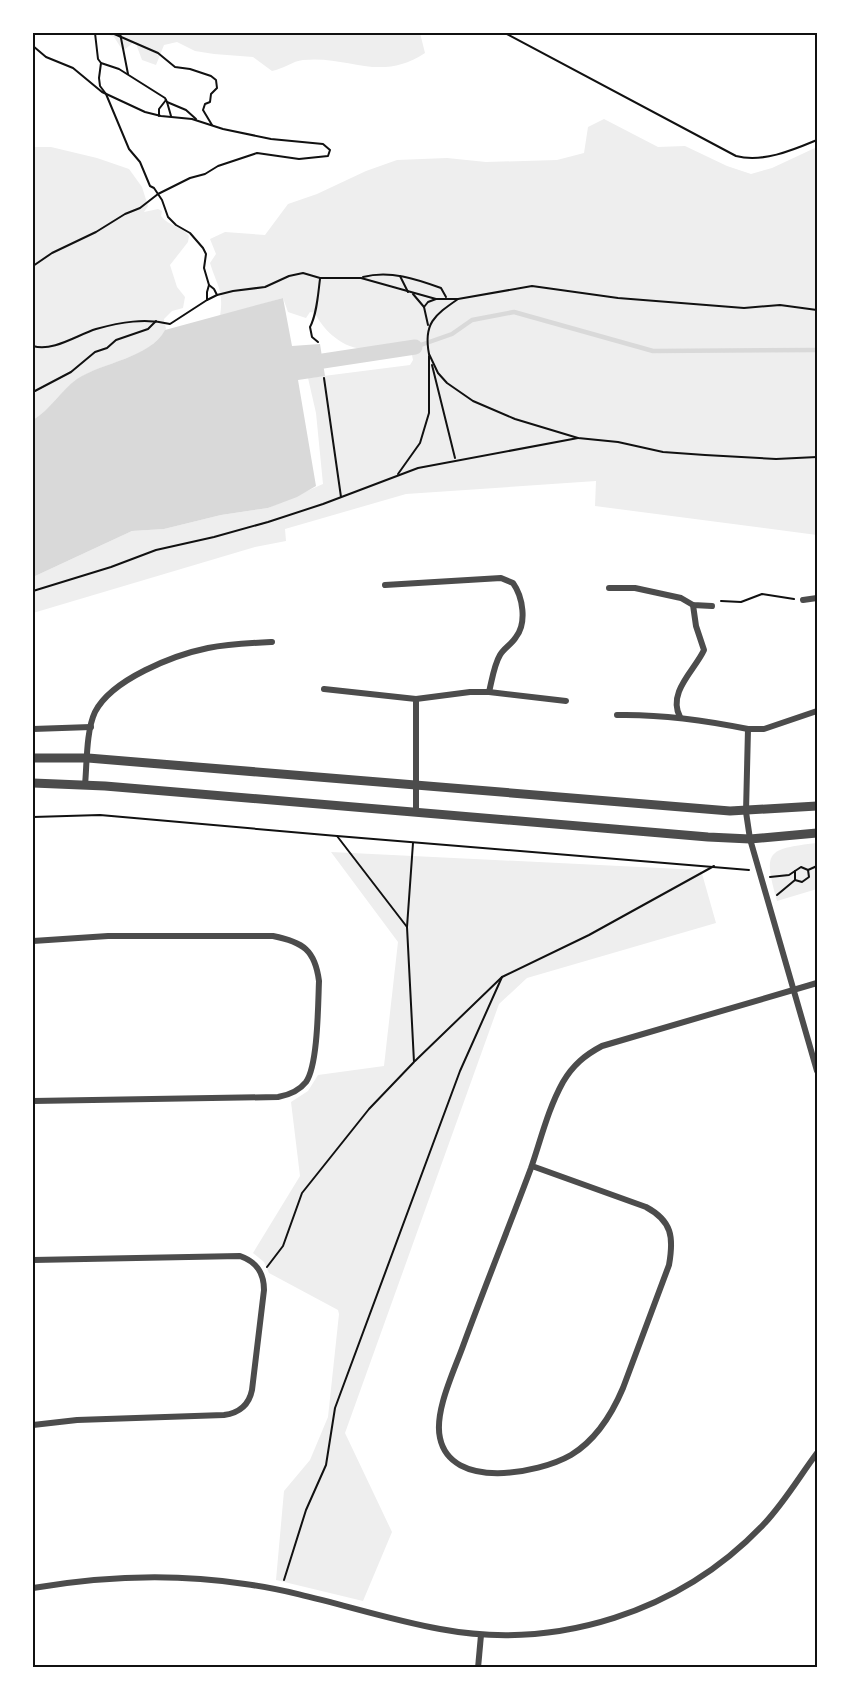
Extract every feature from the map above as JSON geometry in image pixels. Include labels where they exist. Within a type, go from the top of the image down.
[{"type":"street","points":[[385,585],[501,578],[513,583],[521,598],[520,631],[500,655],[489,692]]},
{"type":"street","points":[[609,588],[635,588],[681,598],[693,605],[712,606]]},
{"type":"street","points":[[803,600],[817,598]]},
{"type":"street","points":[[680,717],[676,705],[683,682],[704,650],[696,626],[693,605]]},
{"type":"street","points":[[85,784],[91,727],[96,710],[128,679],[195,651],[272,642]]},
{"type":"street","points":[[324,689],[416,699],[470,692],[489,692],[566,701]]},
{"type":"street","points":[[416,699],[416,812]]},
{"type":"street","points":[[617,715],[656,714],[748,729],[764,729],[817,711]]},
{"type":"street","points":[[33,729],[91,727]]},
{"type":"street","points":[[748,729],[746,812],[750,839],[817,1071]]},
{"type":"street","points":[[33,758],[88,758],[746,812],[817,806]]},
{"type":"street","points":[[33,783],[85,784],[750,839],[817,832]]},
{"type":"street","points":[[33,941],[108,936],[273,936],[289,939],[302,945],[312,955],[319,981],[313,1066],[307,1081],[295,1092],[278,1097],[33,1101]]},
{"type":"street","points":[[532,1166],[658,1213],[667,1224],[672,1250],[669,1265],[623,1388],[604,1424],[590,1440],[572,1454],[550,1465],[506,1474],[483,1472],[453,1460],[443,1449],[438,1424],[452,1377],[559,1091],[574,1066],[602,1046],[817,983]]},
{"type":"street","points":[[33,1260],[233,1255],[253,1262],[262,1275],[264,1290],[252,1390],[248,1401],[238,1411],[224,1415],[77,1420],[33,1425]]},
{"type":"street","points":[[33,1588],[102,1579],[162,1577],[210,1580],[281,1590],[440,1629],[481,1635],[519,1635],[573,1629],[626,1614],[676,1592],[722,1562],[781,1504],[817,1453]]},
{"type":"street","points":[[478,1668],[481,1635]]},
{"type":"path","points":[[95,33],[98,59],[101,63],[100,86],[106,94],[129,149],[140,162],[150,186],[158,194],[168,217],[190,233],[206,254],[204,268],[209,285],[207,300]]},
{"type":"path","points":[[112,33],[158,53],[175,68],[201,72],[214,78],[217,88],[211,94],[210,102],[203,110],[212,126]]},
{"type":"path","points":[[504,33],[736,156],[749,159],[762,158],[817,140]]},
{"type":"path","points":[[120,35],[128,76]]},
{"type":"path","points":[[33,46],[46,57],[73,68],[106,94],[125,104],[159,116],[192,118],[212,126],[271,139],[323,144],[328,147],[330,153],[328,156],[299,159],[257,153],[218,166],[158,194],[140,208],[52,253],[33,266]]},
{"type":"path","points":[[101,63],[119,69],[138,80],[166,101],[186,110],[200,121]]},
{"type":"path","points":[[166,101],[174,118]]},
{"type":"path","points":[[159,116],[161,105],[166,101]]},
{"type":"path","points":[[167,117],[170,113]]},
{"type":"path","points":[[33,346],[47,347],[126,322],[156,321],[170,324],[217,295],[265,287],[289,276],[303,273],[321,278],[361,278],[389,274],[441,288],[447,298]]},
{"type":"path","points":[[400,276],[408,292]]},
{"type":"path","points":[[318,342],[312,337],[310,327],[315,320],[316,296],[321,278]]},
{"type":"path","points":[[361,278],[436,299]]},
{"type":"path","points":[[209,285],[217,295]]},
{"type":"path","points":[[424,307],[428,302],[436,299],[458,298],[532,286],[618,298],[744,308],[780,305],[817,310]]},
{"type":"path","points":[[413,294],[424,307],[428,326],[426,340],[456,459]]},
{"type":"path","points":[[428,326],[439,313],[458,298]]},
{"type":"path","points":[[33,392],[71,372],[95,352],[107,348],[116,340],[148,329],[156,321]]},
{"type":"path","points":[[429,354],[438,373],[447,383],[473,401],[515,420],[578,438],[618,442],[663,452],[776,459],[817,457]]},
{"type":"path","points":[[398,475],[420,442],[429,413],[429,354]]},
{"type":"path","points":[[324,378],[341,497]]},
{"type":"path","points":[[33,591],[111,567],[156,550],[268,522],[418,468],[456,459],[578,438]]},
{"type":"path","points":[[712,606],[718,600],[741,602],[762,594],[803,600]]},
{"type":"path","points":[[33,817],[100,815],[413,843],[746,868],[761,877],[783,876],[801,867],[808,870],[817,866]]},
{"type":"path","points":[[337,836],[407,927]]},
{"type":"path","points":[[413,843],[407,927],[414,1062]]},
{"type":"path","points":[[262,1275],[283,1246],[302,1193],[369,1109],[502,977],[589,935],[714,866]]},
{"type":"path","points":[[795,880],[802,882],[808,880],[810,875],[808,870]]},
{"type":"path","points":[[795,871],[795,880]]},
{"type":"path","points":[[768,901],[795,880]]},
{"type":"path","points":[[281,1590],[306,1510],[326,1465],[335,1408],[460,1071],[502,977]]},
{"type":"shaded area","points":[[104,33],[420,33],[425,53],[409,62],[393,66],[364,66],[320,59],[295,62],[272,71],[253,57],[195,51],[177,42],[164,45],[156,65],[142,60],[135,41],[123,51],[114,37]]},
{"type":"shaded area","points":[[604,119],[658,147],[685,146],[727,166],[751,174],[772,168],[817,147],[817,535],[595,506],[596,481],[406,494],[285,529],[286,541],[255,547],[33,613],[33,577],[132,531],[164,529],[221,515],[268,508],[323,484],[316,413],[308,378],[410,365],[413,360],[411,350],[406,351],[403,347],[360,349],[352,347],[330,333],[315,313],[310,312],[306,318],[288,312],[283,298],[220,316],[219,288],[210,263],[216,254],[210,239],[225,232],[265,235],[288,204],[397,160],[447,158],[486,162],[557,160],[584,153],[588,127]]},
{"type":"shaded area","points":[[33,147],[51,147],[97,158],[129,169],[142,187],[148,206],[144,212],[158,209],[162,211],[161,216],[167,222],[183,230],[189,236],[188,242],[170,265],[177,287],[185,297],[183,308],[172,311],[164,319],[166,329],[158,339],[138,353],[78,379],[33,420]]},
{"type":"shaded area","points":[[283,298],[292,346],[320,344],[325,376],[298,380],[316,486],[297,497],[268,508],[221,515],[164,529],[132,531],[33,577],[33,420],[77,379],[149,347],[165,330]]},
{"type":"shaded area","points":[[817,843],[817,889],[777,901],[770,872],[773,855],[787,848]]},
{"type":"shaded area","points":[[331,852],[701,870],[716,923],[527,978],[499,1004],[345,1433],[392,1532],[363,1601],[276,1580],[284,1491],[310,1460],[328,1417],[339,1314],[338,1310],[269,1273],[264,1262],[253,1253],[300,1176],[291,1102],[308,1091],[318,1075],[384,1066],[398,942]]},
{"type":"waterway","points":[[415,347],[452,334],[472,320],[514,312],[653,351],[817,350]]},
{"type":"waterway","points":[[323,361],[415,347]]}]
